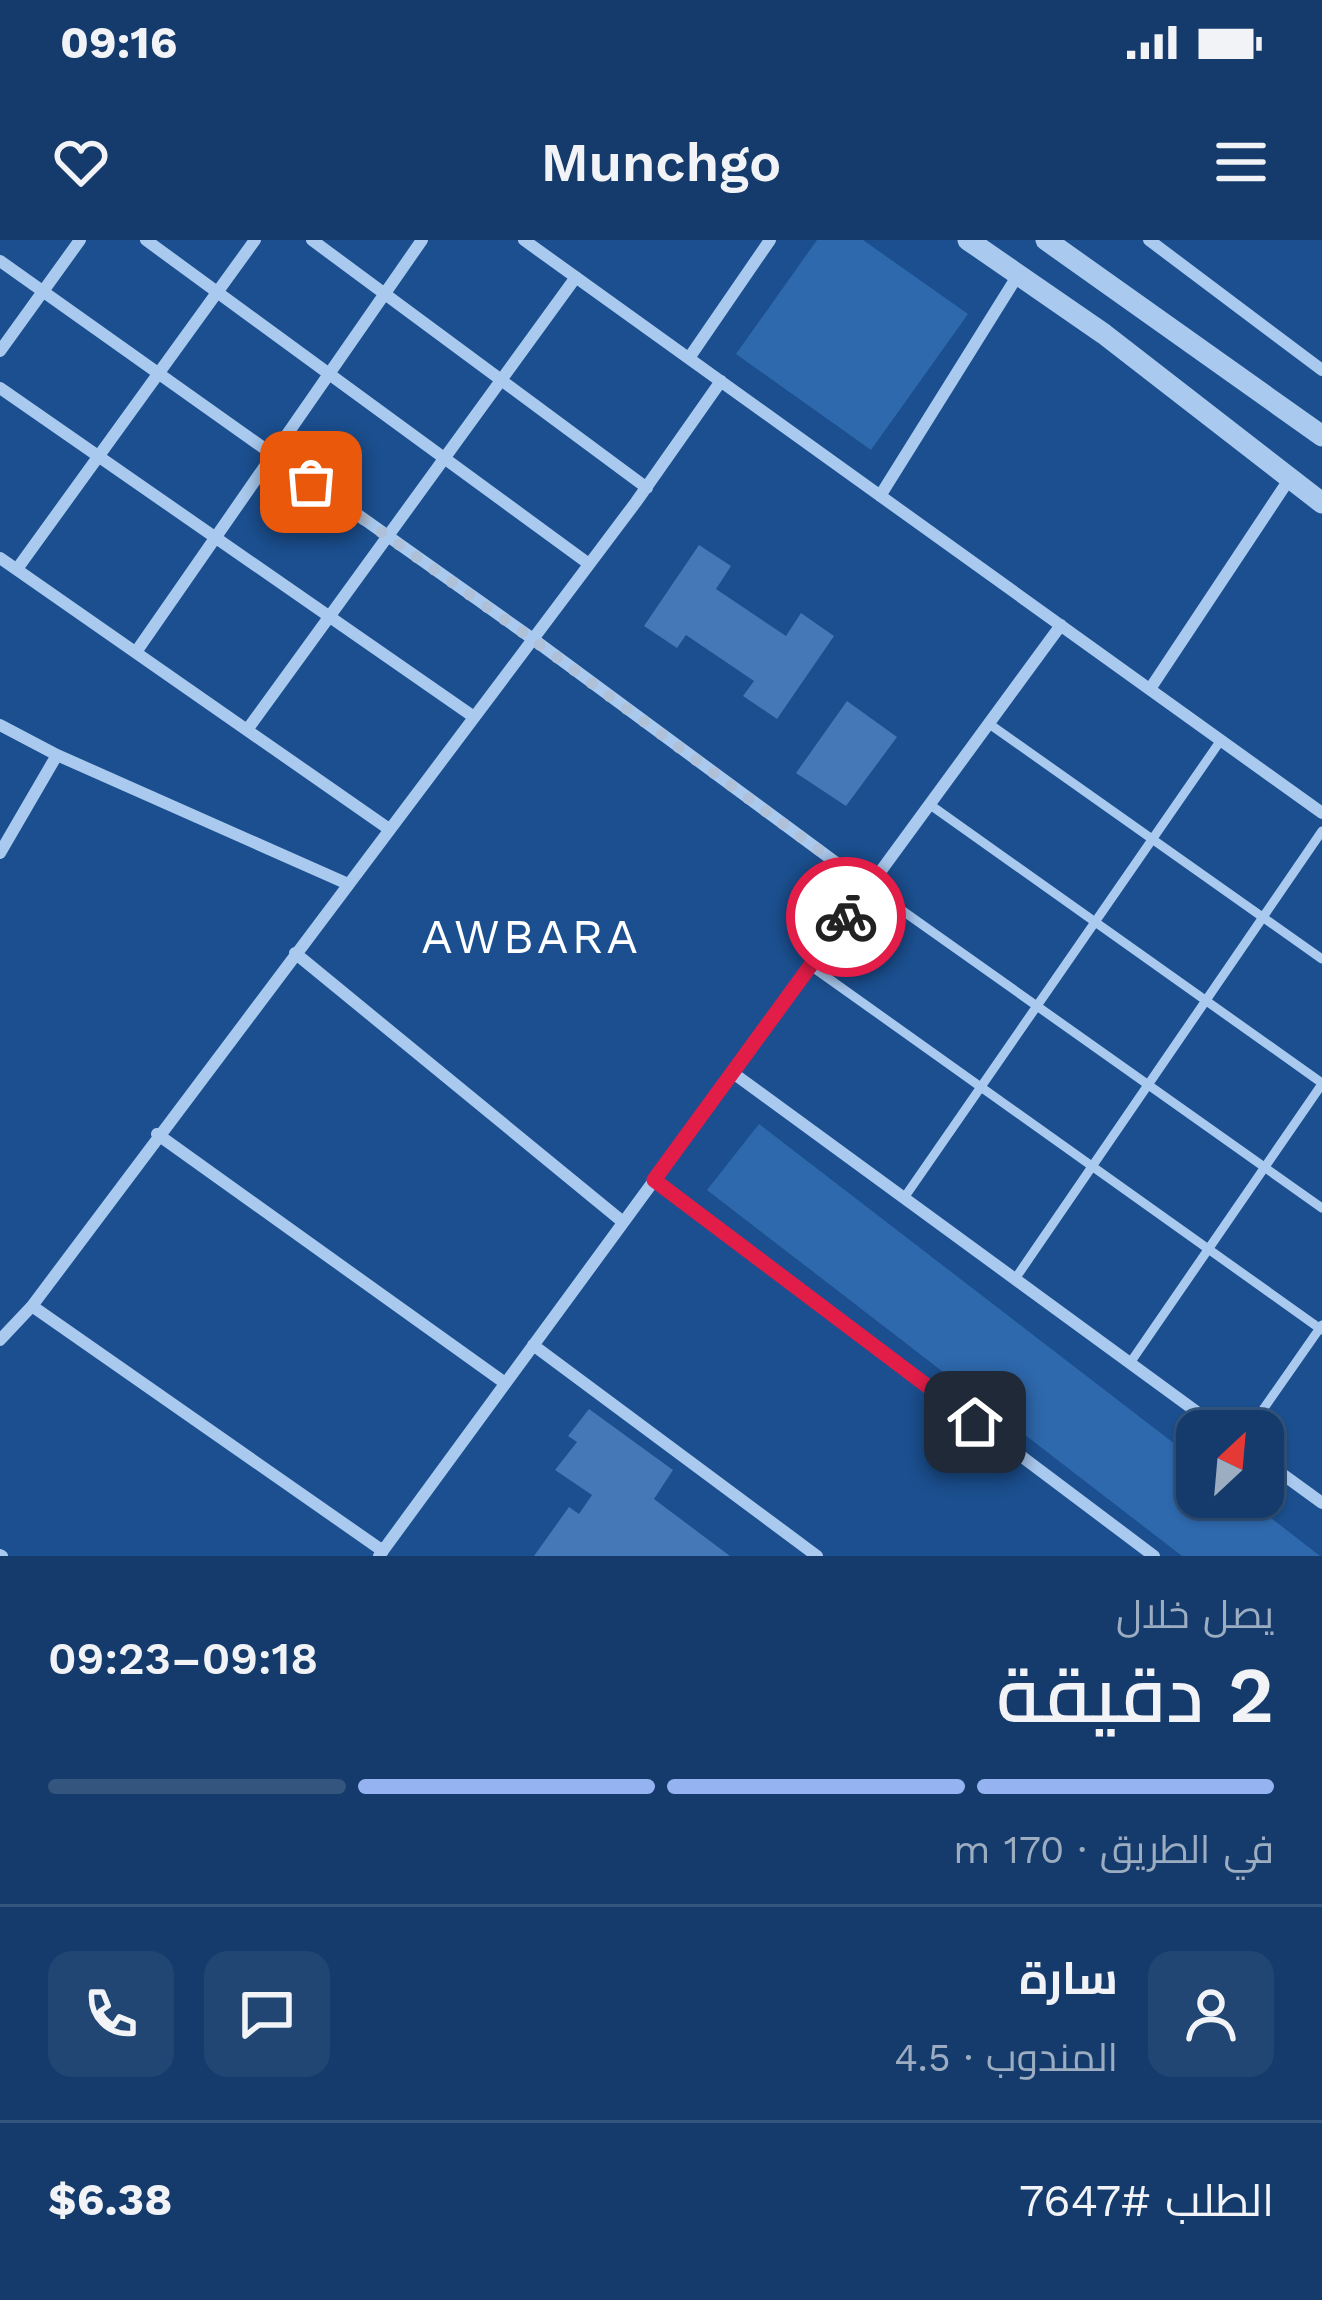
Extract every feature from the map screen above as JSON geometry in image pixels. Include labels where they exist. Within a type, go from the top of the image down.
[{"type":"street","points":[[0,351],[80,240]]},
{"type":"street","points":[[146,240],[589,564]]},
{"type":"street","points":[[16,569],[254,240]]},
{"type":"street","points":[[312,240],[646,488]]},
{"type":"street","points":[[136,652],[422,240]]},
{"type":"street","points":[[524,240],[1322,813]]},
{"type":"street","points":[[688,358],[770,240]]},
{"type":"street","points":[[968,240],[1104,334],[1322,503]]},
{"type":"street","points":[[1046,240],[1322,436]]},
{"type":"street","points":[[1152,241],[1322,370]]},
{"type":"street","points":[[0,261],[532,639],[869,887]]},
{"type":"street","points":[[880,496],[1018,275]]},
{"type":"street","points":[[247,730],[576,277]]},
{"type":"street","points":[[0,1340],[32,1306],[646,488],[721,381]]},
{"type":"street","points":[[0,388],[474,717]]},
{"type":"street","points":[[1150,689],[1290,478]]},
{"type":"street","points":[[0,558],[389,829]]},
{"type":"street","points":[[32,1306],[381,1553],[1061,626]]},
{"type":"street","points":[[0,725],[348,884]]},
{"type":"street","points":[[0,853],[57,755]]},
{"type":"street","points":[[295,953],[623,1222]]},
{"type":"street","points":[[733,1073],[1194,1410]]},
{"type":"street","points":[[157,1134],[505,1383]]},
{"type":"street","points":[[654,1180],[1154,1556]]},
{"type":"street","points":[[533,1345],[817,1556]]},
{"type":"street","points":[[1284,1475],[1322,1503]]},
{"type":"lane","points":[[988,723],[1322,959]]},
{"type":"lane","points":[[904,1198],[1220,740]]},
{"type":"lane","points":[[929,804],[1322,1083],[1130,1363]]},
{"type":"lane","points":[[1015,1279],[1322,831]]},
{"type":"lane","points":[[869,887],[1322,1208]]},
{"type":"lane","points":[[812,965],[1321,1328],[1263,1410]]},
{"type":"shaded area","points":[[817,240],[863,240],[968,314],[871,450],[736,354]]},
{"type":"shaded area","points":[[759,1124],[1176,1445],[1176,1518],[1271,1518],[1320,1556],[1182,1556],[707,1190]]},
{"type":"building","points":[[699,545],[731,566],[716,589],[786,636],[801,613],[834,636],[777,719],[743,696],[754,681],[686,635],[677,648],[644,626]]},
{"type":"building","points":[[847,701],[897,737],[846,806],[796,773]]},
{"type":"building","points":[[589,1409],[673,1470],[654,1499],[730,1556],[534,1556],[569,1507],[579,1514],[592,1495],[555,1470],[577,1442],[568,1436]]},
{"type":"way so far","points":[[311,482],[869,887],[846,917]]},
{"type":"district","name":"AWBARA","points":[[531,936]]},
{"type":"route","points":[[846,917],[654,1180],[975,1422]]}]
